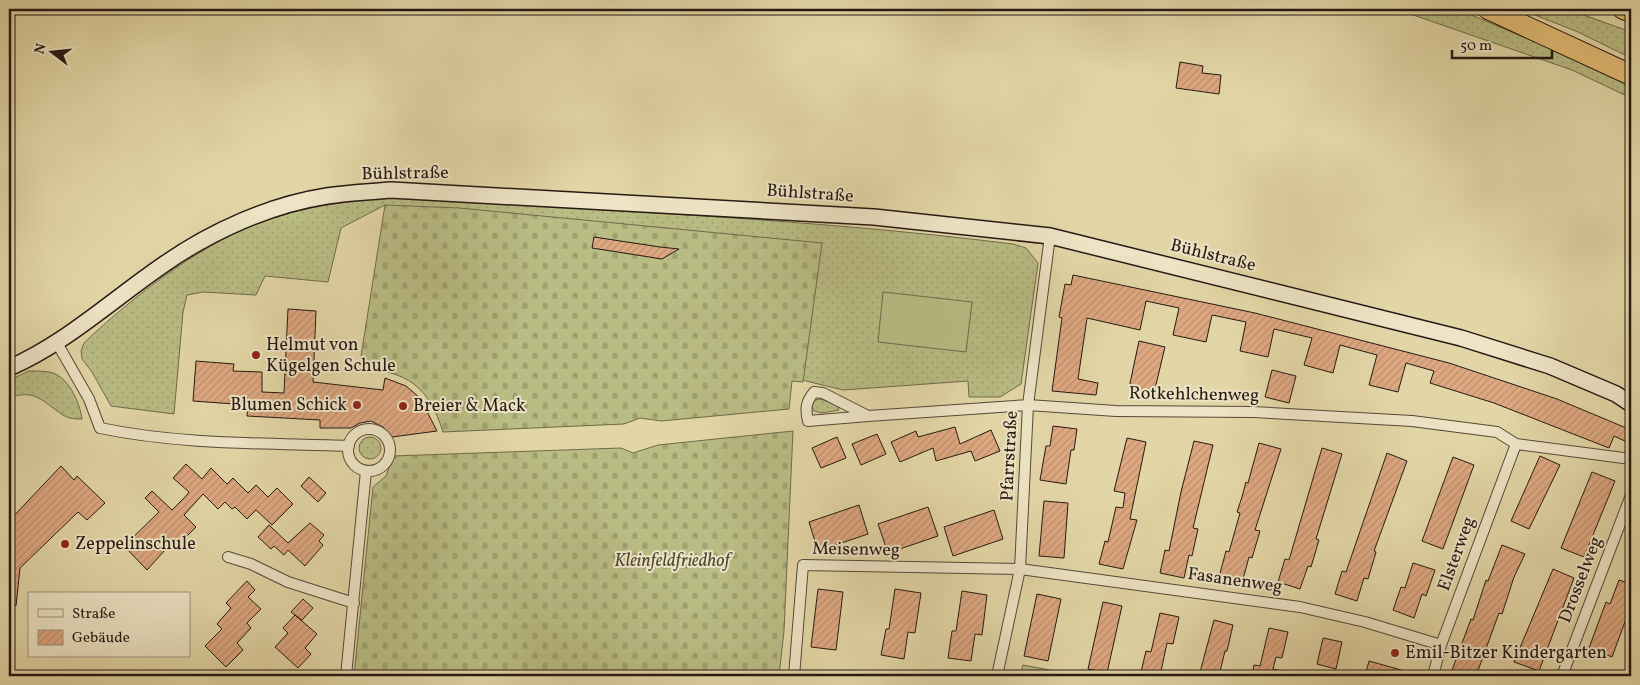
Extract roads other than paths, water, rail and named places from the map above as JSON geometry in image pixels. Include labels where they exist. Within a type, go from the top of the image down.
[{"type":"highway","points":[[1488,9],[1631,74]]},
{"type":"highway","points":[[1623,9],[1631,12]]},
{"type":"main road","name":"Bühlstraße","points":[[9,368],[57,343],[164,264],[210,237],[254,217],[290,204],[327,196],[391,190],[459,192],[874,217],[1050,236],[1460,338],[1550,366],[1600,386],[1631,404]]},
{"type":"street","name":"Pfarrstraße","points":[[997,676],[1020,569],[1028,405],[1050,236]]},
{"type":"street","points":[[57,343],[89,399],[100,428],[121,432],[223,442],[348,446]]},
{"type":"street","name":"Rotkehlchenweg","points":[[868,416],[823,393],[814,392],[808,399],[803,421],[1028,405],[1116,411],[1253,412],[1412,421],[1497,432],[1516,444]]},
{"type":"street","points":[[369,429],[380,432],[388,440],[390,452],[385,465],[379,469],[366,471],[360,470],[351,461],[348,446],[356,434],[369,429]]},
{"type":"street","points":[[1516,444],[1631,459]]},
{"type":"street","name":"Elsterweg","points":[[1433,676],[1441,645],[1516,444]]},
{"type":"street","points":[[346,676],[366,471]]},
{"type":"street","name":"Drosselweg","points":[[1562,676],[1631,495]]},
{"type":"street","points":[[228,557],[251,564],[288,582],[354,603]]},
{"type":"street","name":"Meisenweg","points":[[794,676],[803,565],[1020,569]]},
{"type":"street","name":"Fasanenweg","points":[[1020,569],[1300,607],[1364,622],[1441,645]]},
{"type":"place","name":"Helmut von Kügelgen Schule","points":[[256,355]]},
{"type":"place","name":"Blumen Schick","points":[[357,405]]},
{"type":"place","name":"Breier & Mack","points":[[403,406]]},
{"type":"place","name":"Zeppelinschule","points":[[65,544]]},
{"type":"place","name":"Emil-Bitzer Kindergarten","points":[[1395,653]]},
{"type":"park label","name":"Kleinfeldfriedhof","points":[[672,561]]}]
